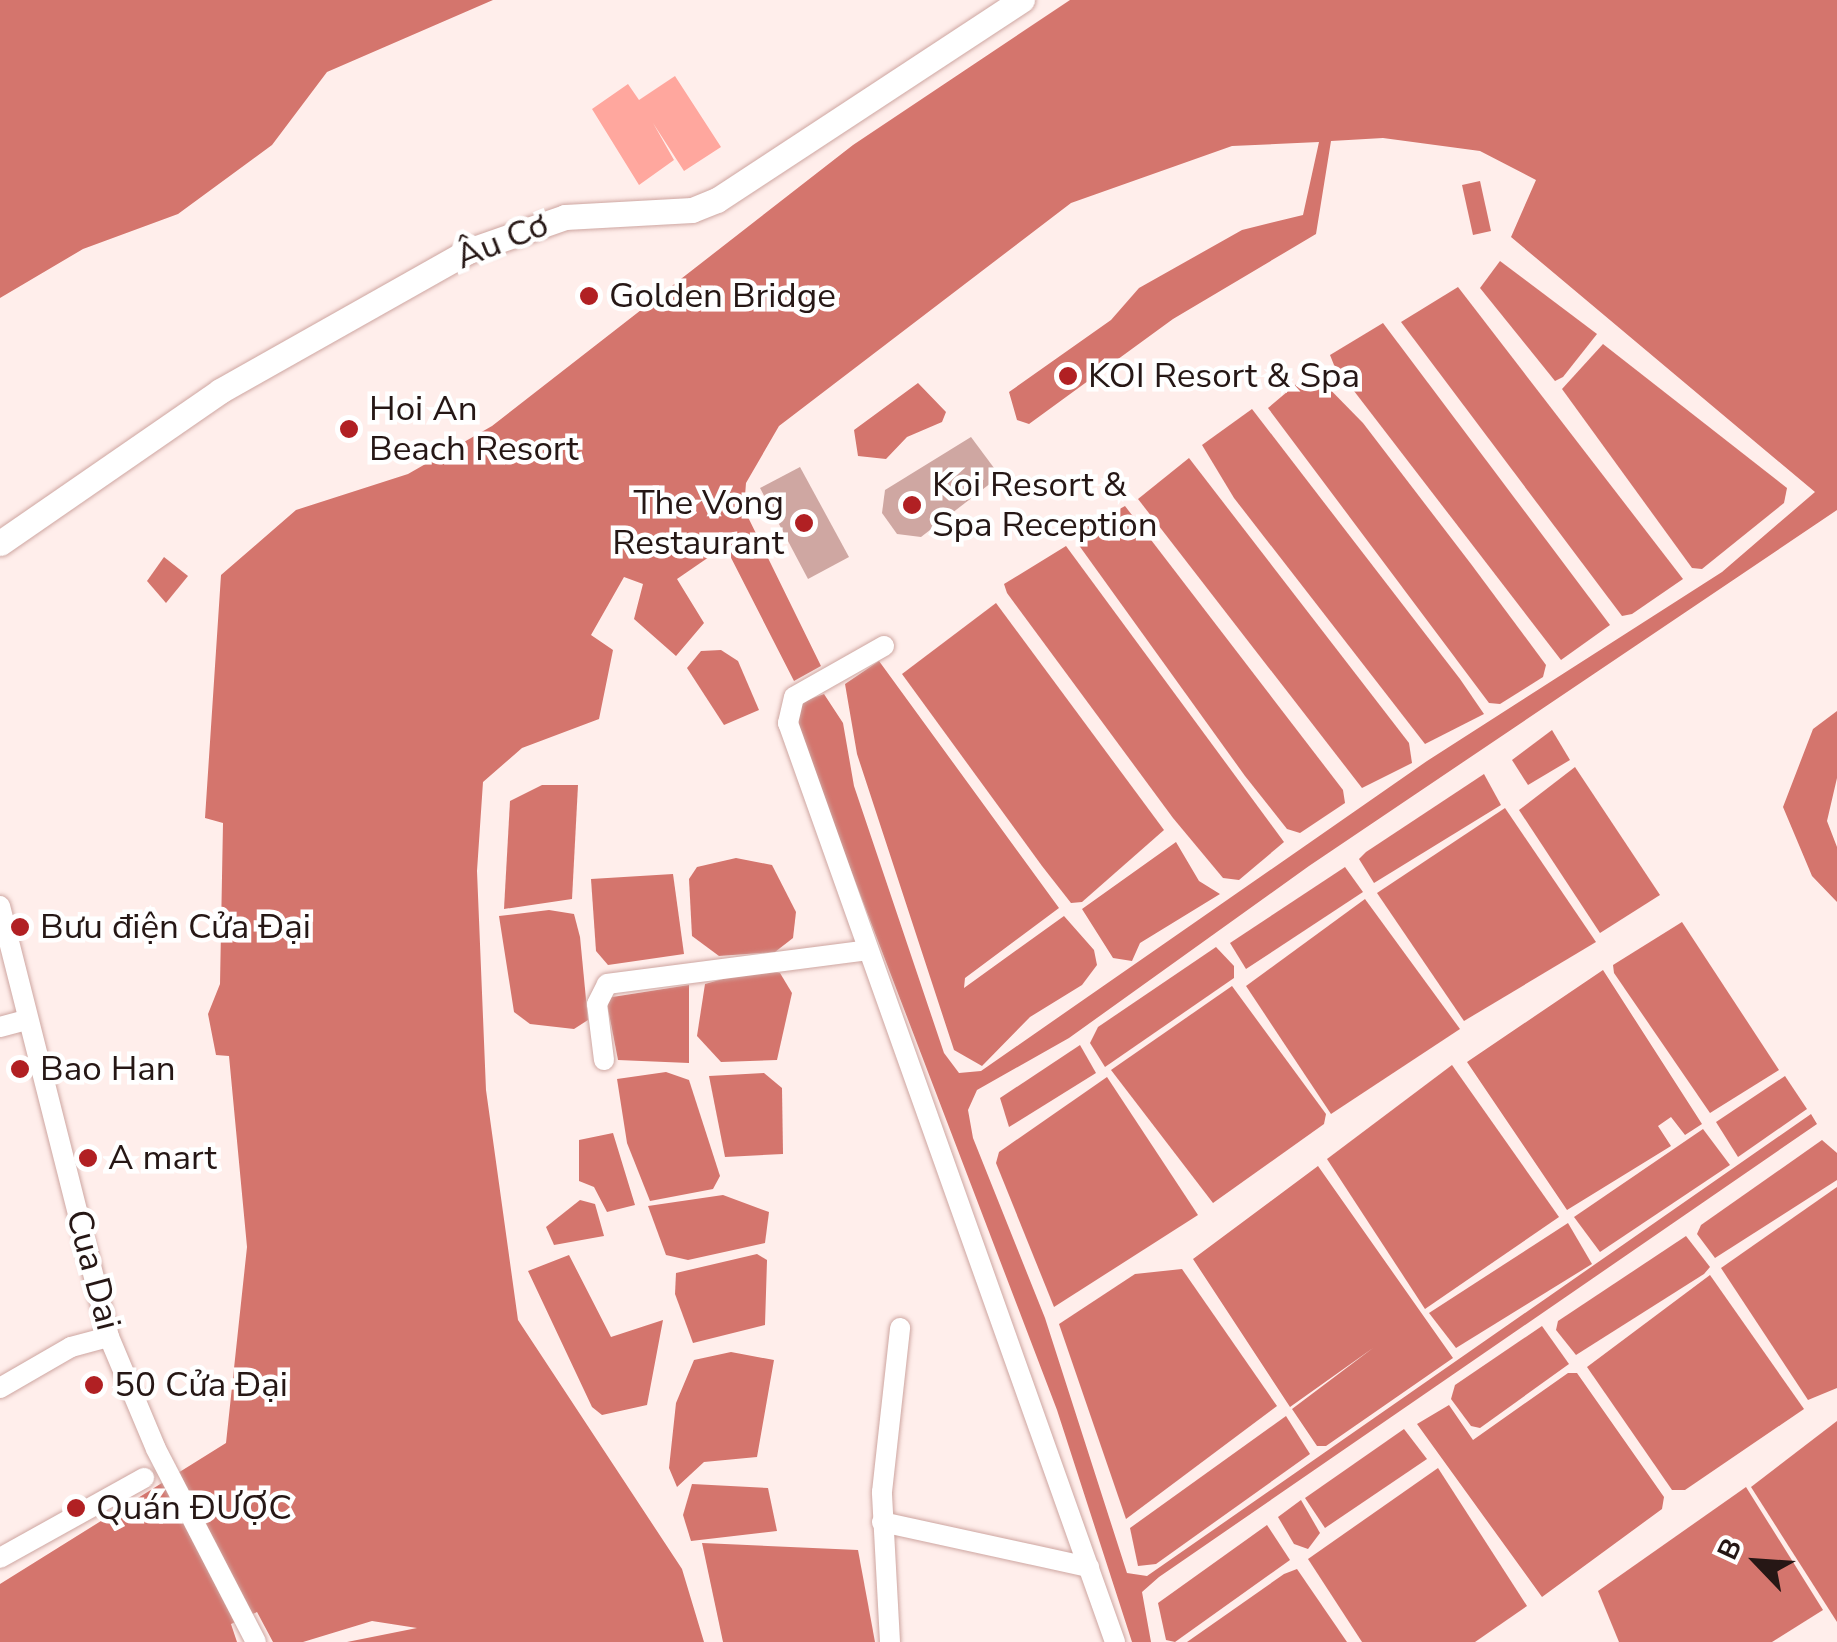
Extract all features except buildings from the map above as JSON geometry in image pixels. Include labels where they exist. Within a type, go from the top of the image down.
[{"type":"main road","name":"Âu Cơ","points":[[0,543],[220,391],[468,251],[565,216],[692,210],[717,200],[1022,0]]},
{"type":"street","points":[[884,646],[788,708],[868,950],[1115,1642]]},
{"type":"street","name":"Cua Dai","points":[[1,914],[109,1337],[159,1454],[256,1642]]},
{"type":"street","points":[[604,1060],[597,1004],[606,984],[868,950]]},
{"type":"street","points":[[0,1027],[26,1020]]},
{"type":"street","points":[[890,1642],[882,1522],[900,1328]]},
{"type":"street","points":[[0,1388],[71,1346],[109,1337]]},
{"type":"street","points":[[0,1558],[144,1478]]},
{"type":"street","points":[[882,1522],[1089,1568]]},
{"type":"shaded area","points":[[0,0],[493,0],[327,72],[272,145],[178,214],[83,249],[0,298]]},
{"type":"shaded area","points":[[1070,0],[1837,0],[1837,510],[1309,866],[1069,1038],[977,1090],[968,1110],[973,1138],[1045,1318],[1127,1573],[1147,1576],[1811,1114],[1817,1124],[1159,1577],[1142,1592],[1151,1642],[1132,1642],[1057,1410],[798,723],[802,702],[824,694],[843,723],[854,786],[944,1053],[959,1073],[981,1071],[1427,761],[1722,572],[1815,492],[1511,237],[1536,180],[1480,151],[1383,138],[1331,141],[1316,234],[1173,319],[1029,424],[1017,420],[1009,392],[1111,320],[1139,288],[1242,230],[1303,215],[1319,142],[1232,146],[1071,203],[779,426],[746,483],[744,509],[821,666],[794,681],[725,546],[677,579],[704,623],[676,656],[634,619],[643,584],[624,577],[591,635],[613,650],[599,719],[522,748],[483,782],[477,871],[486,1090],[518,1320],[682,1569],[704,1642],[347,1642],[417,1628],[372,1621],[303,1642],[273,1642],[257,1612],[231,1624],[237,1642],[0,1642],[0,1584],[226,1443],[247,1247],[229,1056],[216,1055],[208,1014],[220,984],[223,823],[205,818],[221,575],[296,510],[408,474],[492,426],[853,145]]},
{"type":"shaded area","points":[[675,76],[721,147],[684,171],[653,123],[674,160],[639,185],[592,109],[628,84],[639,100]]},
{"type":"shaded area","points":[[1480,181],[1491,231],[1473,235],[1462,185]]},
{"type":"shaded area","points":[[1500,261],[1597,334],[1563,377],[1555,381],[1480,288]]},
{"type":"shaded area","points":[[1458,287],[1683,579],[1632,614],[1622,616],[1401,322]]},
{"type":"shaded area","points":[[1383,323],[1610,625],[1561,660],[1334,365],[1330,355]]},
{"type":"shaded area","points":[[1603,344],[1787,488],[1784,503],[1702,569],[1692,568],[1562,389]]},
{"type":"shaded area","points":[[1312,371],[1363,423],[1471,564],[1546,665],[1543,677],[1500,704],[1489,703],[1268,408]]},
{"type":"shaded area","points":[[918,383],[946,412],[942,422],[907,437],[886,459],[858,456],[854,430]]},
{"type":"shaded area","points":[[1252,409],[1484,714],[1425,744],[1234,498],[1202,445]]},
{"type":"shaded area","points":[[1189,458],[1409,743],[1412,763],[1362,788],[1138,499]]},
{"type":"shaded area","points":[[1125,506],[1343,790],[1345,803],[1300,833],[1287,829],[1245,776],[1078,544],[1074,534]]},
{"type":"shaded area","points":[[1066,546],[1284,842],[1239,880],[1223,878],[1173,818],[1007,593],[1004,584]]},
{"type":"shaded area","points":[[164,557],[188,576],[166,603],[147,581]]},
{"type":"shaded area","points":[[996,603],[1164,830],[1082,902],[1071,903],[902,674]]},
{"type":"shaded area","points":[[721,650],[738,661],[759,710],[724,725],[687,668],[701,651]]},
{"type":"shaded area","points":[[879,661],[1059,908],[965,978],[964,988],[1064,916],[1094,950],[1097,965],[1082,985],[1030,1017],[982,1066],[954,1050],[857,754],[845,684]]},
{"type":"shaded area","points":[[1837,711],[1837,778],[1827,821],[1837,847],[1837,902],[1812,876],[1783,807],[1813,729]]},
{"type":"shaded area","points":[[1552,730],[1570,760],[1528,785],[1512,760]]},
{"type":"shaded area","points":[[1575,767],[1660,895],[1600,933],[1519,810]]},
{"type":"shaded area","points":[[1484,774],[1501,805],[1374,883],[1359,859],[1366,852]]},
{"type":"shaded area","points":[[542,785],[578,785],[572,899],[504,909],[510,801]]},
{"type":"shaded area","points":[[1505,808],[1596,942],[1464,1021],[1377,893]]},
{"type":"shaded area","points":[[1176,842],[1199,881],[1220,894],[1140,943],[1132,961],[1113,958],[1082,909]]},
{"type":"shaded area","points":[[736,858],[772,865],[796,912],[793,938],[775,952],[719,956],[692,936],[689,879],[697,867]]},
{"type":"shaded area","points":[[1345,867],[1363,892],[1246,969],[1230,943]]},
{"type":"shaded area","points":[[673,874],[684,954],[608,965],[596,951],[591,879]]},
{"type":"shaded area","points":[[1365,899],[1460,1029],[1331,1114],[1246,986]]},
{"type":"shaded area","points":[[549,910],[574,914],[580,937],[588,1020],[574,1029],[530,1024],[514,1012],[499,916]]},
{"type":"shaded area","points":[[1682,922],[1779,1070],[1710,1113],[1614,973],[1613,965]]},
{"type":"shaded area","points":[[1216,947],[1234,966],[1234,978],[1105,1067],[1090,1043],[1098,1027]]},
{"type":"shaded area","points":[[759,969],[780,973],[792,993],[777,1060],[721,1062],[697,1036],[705,984]]},
{"type":"shaded area","points":[[1603,970],[1702,1124],[1685,1135],[1671,1117],[1658,1126],[1671,1146],[1567,1210],[1467,1062]]},
{"type":"shaded area","points":[[689,985],[689,1063],[618,1060],[606,998]]},
{"type":"shaded area","points":[[1232,986],[1326,1114],[1324,1124],[1213,1203],[1111,1070]]},
{"type":"shaded area","points":[[1080,1045],[1096,1073],[1009,1127],[1000,1098]]},
{"type":"shaded area","points":[[1452,1065],[1559,1217],[1425,1309],[1327,1159]]},
{"type":"shaded area","points":[[666,1072],[689,1080],[720,1176],[713,1189],[650,1201],[627,1143],[617,1079]]},
{"type":"shaded area","points":[[764,1073],[782,1088],[783,1154],[725,1157],[709,1076]]},
{"type":"shaded area","points":[[1785,1076],[1807,1109],[1738,1157],[1716,1122]]},
{"type":"shaded area","points":[[1107,1077],[1198,1215],[1054,1307],[996,1163],[999,1152]]},
{"type":"shaded area","points":[[1703,1129],[1730,1165],[1600,1252],[1574,1217]]},
{"type":"shaded area","points":[[613,1133],[635,1205],[607,1212],[594,1187],[579,1181],[579,1140]]},
{"type":"shaded area","points":[[1822,1140],[1837,1153],[1837,1180],[1715,1258],[1697,1234],[1701,1225]]},
{"type":"shaded area","points":[[1318,1166],[1453,1358],[1326,1446],[1317,1446],[1292,1409],[1373,1348],[1290,1407],[1193,1259]]},
{"type":"shaded area","points":[[1837,1187],[1837,1388],[1808,1400],[1721,1268]]},
{"type":"shaded area","points":[[723,1195],[769,1212],[765,1243],[688,1260],[666,1255],[648,1206]]},
{"type":"shaded area","points":[[580,1200],[595,1204],[604,1236],[554,1245],[546,1227]]},
{"type":"shaded area","points":[[1568,1223],[1592,1264],[1456,1348],[1429,1313]]},
{"type":"shaded area","points":[[1686,1236],[1710,1267],[1704,1274],[1576,1355],[1556,1330],[1558,1321]]},
{"type":"shaded area","points":[[757,1254],[767,1260],[765,1325],[693,1343],[675,1294],[676,1273]]},
{"type":"shaded area","points":[[569,1255],[611,1337],[663,1320],[647,1405],[602,1415],[592,1407],[528,1271]]},
{"type":"shaded area","points":[[1182,1269],[1277,1406],[1126,1519],[1059,1324],[1135,1274]]},
{"type":"shaded area","points":[[1710,1275],[1804,1409],[1685,1490],[1672,1490],[1587,1367]]},
{"type":"shaded area","points":[[1542,1326],[1569,1364],[1480,1428],[1471,1426],[1451,1399],[1455,1385]]},
{"type":"shaded area","points":[[731,1352],[774,1360],[757,1457],[704,1462],[677,1487],[669,1468],[676,1403],[694,1360]]},
{"type":"shaded area","points":[[1568,1373],[1577,1373],[1664,1497],[1662,1509],[1542,1597],[1417,1424],[1449,1405],[1473,1440]]},
{"type":"shaded area","points":[[1286,1416],[1310,1454],[1156,1564],[1138,1566],[1130,1528]]},
{"type":"shaded area","points":[[1837,1421],[1837,1622],[1751,1487]]},
{"type":"shaded area","points":[[1404,1429],[1427,1459],[1325,1528],[1305,1498]]},
{"type":"shaded area","points":[[1438,1468],[1527,1606],[1475,1642],[1362,1642],[1308,1559]]},
{"type":"shaded area","points":[[692,1484],[768,1488],[777,1531],[691,1541],[683,1515]]},
{"type":"shaded area","points":[[1746,1487],[1823,1610],[1772,1642],[1619,1642],[1598,1591]]},
{"type":"shaded area","points":[[1301,1500],[1320,1533],[1308,1549],[1294,1544],[1278,1517]]},
{"type":"shaded area","points":[[1267,1525],[1290,1560],[1175,1642],[1166,1640],[1158,1603]]},
{"type":"shaded area","points":[[702,1543],[858,1550],[875,1642],[723,1642]]},
{"type":"shaded area","points":[[1297,1569],[1347,1642],[1187,1642],[1284,1574]]},
{"type":"place","name":"Golden Bridge","points":[[589,296]]},
{"type":"place","name":"KOI Resort & Spa","points":[[1068,376]]},
{"type":"place","name":"Hoi An Beach Resort","points":[[349,429]]},
{"type":"place","name":"Koi Resort & Spa Reception","points":[[912,505]]},
{"type":"place","name":"The Vong Restaurant","points":[[804,523]]},
{"type":"place","name":"Bưu điện Cửa Đại","points":[[20,927]]},
{"type":"place","name":"Bao Han","points":[[20,1069]]},
{"type":"place","name":"A mart","points":[[88,1158]]},
{"type":"place","name":"50 Cửa Đại","points":[[94,1385]]},
{"type":"place","name":"Quán ĐƯỢC","points":[[76,1508]]}]
